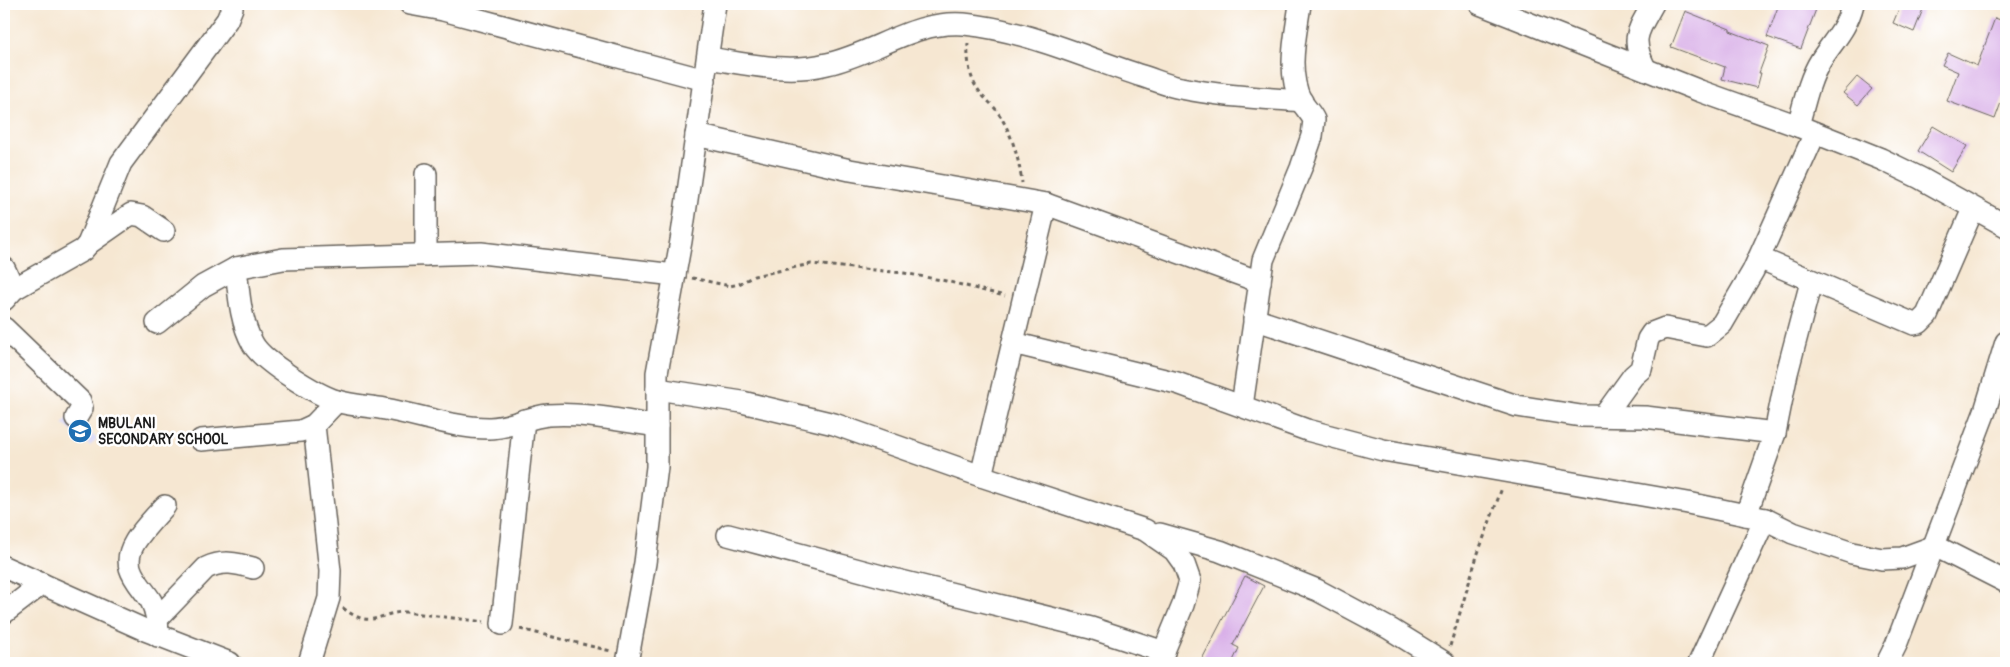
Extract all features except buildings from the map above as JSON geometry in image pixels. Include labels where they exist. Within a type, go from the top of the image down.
[{"type":"street","points":[[88,244],[121,163],[227,20],[232,4]]},
{"type":"street","points":[[410,4],[443,10],[705,80]]},
{"type":"street","points":[[628,659],[645,563],[656,477],[657,373],[675,275],[715,4]]},
{"type":"street","points":[[1242,406],[1263,260],[1301,168],[1312,136],[1314,120],[1302,101],[1294,78],[1294,50],[1300,4]]},
{"type":"street","points":[[1480,4],[1881,159],[2006,226]]},
{"type":"street","points":[[1645,68],[1638,53],[1636,43],[1639,30],[1654,4]]},
{"type":"street","points":[[1604,416],[1633,376],[1641,369],[1648,338],[1652,333],[1665,328],[1707,336],[1716,331],[1722,324],[1759,258],[1806,129],[1814,75],[1821,61],[1844,30],[1854,4]]},
{"type":"street","points":[[708,58],[793,70],[854,57],[912,31],[935,26],[969,25],[1009,32],[1044,42],[1181,88],[1302,101]]},
{"type":"street","points":[[696,135],[850,170],[1046,204],[1260,282]]},
{"type":"street","points":[[426,174],[426,255]]},
{"type":"street","points":[[982,476],[1046,204]]},
{"type":"street","points":[[1759,258],[1811,282],[1914,324],[1919,323],[1927,315],[1973,209]]},
{"type":"street","points":[[4,268],[9,295],[78,254],[88,244],[126,216],[131,214],[142,216],[164,231]]},
{"type":"street","points":[[157,323],[203,286],[236,268],[283,259],[481,253],[675,275]]},
{"type":"street","points":[[236,268],[242,318],[254,346],[279,368],[306,387],[337,401],[386,409],[467,427],[491,428],[549,415],[576,415],[657,426]]},
{"type":"street","points":[[1699,663],[1755,517],[1787,373],[1811,282]]},
{"type":"street","points":[[1254,319],[1517,406],[1581,416],[1645,417],[1775,433]]},
{"type":"street","points":[[4,328],[80,401],[82,408],[76,418]]},
{"type":"street","points":[[1887,663],[1896,646],[1935,546],[1985,411],[2006,342]]},
{"type":"street","points":[[1013,343],[1178,383],[1307,430],[1383,450],[1688,503],[1755,517],[1820,543],[1852,553],[1882,559],[1902,558],[1935,546],[2006,582]]},
{"type":"street","points":[[657,389],[742,402],[834,424],[1144,530],[1220,551],[1317,590],[1390,629],[1444,663]]},
{"type":"street","points":[[201,440],[277,435],[301,431],[314,425],[337,401]]},
{"type":"street","points":[[502,624],[524,420]]},
{"type":"street","points":[[309,663],[329,598],[330,557],[321,499],[314,425]]},
{"type":"street","points":[[158,627],[150,601],[131,573],[129,556],[134,542],[166,506]]},
{"type":"street","points":[[728,535],[920,586],[1091,628],[1161,657],[1184,605],[1190,581],[1184,564],[1174,550],[1144,530]]},
{"type":"street","points":[[158,627],[206,568],[216,563],[234,563],[252,568]]},
{"type":"street","points":[[4,567],[42,584],[158,627],[186,656],[230,663]]},
{"type":"street","points":[[4,613],[42,584]]},
{"type":"path","points":[[969,25],[967,50],[973,79],[977,88],[1000,115],[1012,141],[1020,169],[1024,200]]},
{"type":"path","points":[[675,275],[730,286],[739,284],[754,276],[811,264],[904,273],[946,281],[1023,301]]},
{"type":"path","points":[[1444,663],[1477,556],[1508,471]]},
{"type":"path","points":[[329,598],[347,611],[367,621],[377,620],[397,612],[406,612],[502,624],[628,659]]},
{"type":"shaded area","name":"MBULANI SECONDARY SCHOOL","points":[[69,416],[97,439],[90,446],[63,424]]},
{"type":"place","name":"MBULANI SECONDARY SCHOOL","points":[[80,431]]}]
